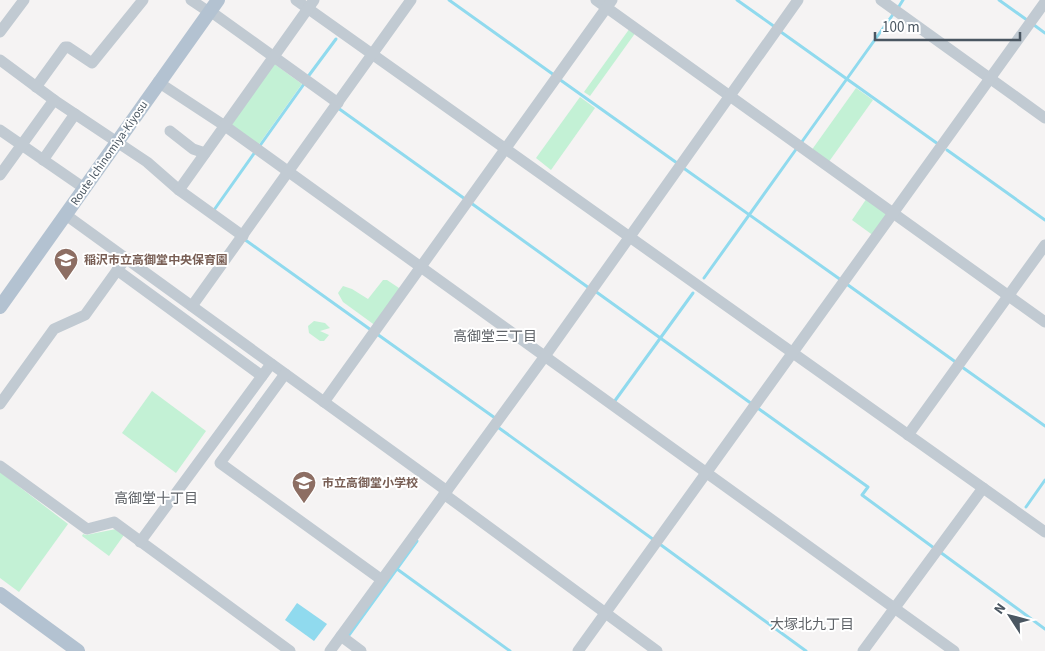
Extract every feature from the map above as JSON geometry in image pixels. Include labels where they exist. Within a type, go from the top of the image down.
[{"type":"main road","name":"Route Ichinomiya-Kiyosu","points":[[0,307],[212,8]]},
{"type":"main road","points":[[0,594],[78,651]]},
{"type":"street","points":[[0,32],[23,0]]},
{"type":"street","points":[[36,86],[65,47],[68,46],[92,63],[143,0]]},
{"type":"street","points":[[191,0],[212,8],[273,57],[338,103]]},
{"type":"street","points":[[296,0],[311,4],[373,53],[1045,532]]},
{"type":"street","points":[[192,306],[411,0]]},
{"type":"street","points":[[596,0],[610,4],[730,96],[1045,322]]},
{"type":"street","points":[[330,651],[544,356],[798,0]]},
{"type":"street","points":[[881,0],[1045,118]]},
{"type":"street","points":[[578,651],[1045,2]]},
{"type":"street","points":[[179,190],[311,4]]},
{"type":"street","points":[[324,402],[610,4]]},
{"type":"street","points":[[0,60],[54,100],[147,162],[179,190],[242,236]]},
{"type":"street","points":[[158,82],[225,126],[954,651]]},
{"type":"street","points":[[0,175],[54,100]]},
{"type":"street","points":[[43,160],[76,114]]},
{"type":"street","points":[[0,130],[84,188]]},
{"type":"street","points":[[170,131],[193,149],[205,153]]},
{"type":"street","points":[[66,215],[446,492],[657,651]]},
{"type":"street","points":[[908,435],[1045,245]]},
{"type":"street","points":[[0,404],[54,329],[85,315],[126,258]]},
{"type":"street","points":[[117,270],[262,376]]},
{"type":"street","points":[[140,542],[271,364]]},
{"type":"street","points":[[285,374],[220,463],[382,580]]},
{"type":"street","points":[[0,466],[87,529],[114,522],[290,651]]},
{"type":"street","points":[[863,651],[982,488]]},
{"type":"street","points":[[341,636],[361,651]]},
{"type":"green space","points":[[630,28],[636,32],[590,96],[584,92]]},
{"type":"green space","points":[[273,63],[302,84],[257,147],[230,127]]},
{"type":"green space","points":[[856,88],[873,100],[828,163],[811,151]]},
{"type":"green space","points":[[580,97],[595,108],[551,170],[536,158]]},
{"type":"green space","points":[[867,198],[887,211],[887,217],[874,236],[852,220]]},
{"type":"green space","points":[[383,280],[387,280],[402,290],[376,326],[343,302],[338,293],[343,286],[368,299]]},
{"type":"green space","points":[[314,321],[325,323],[330,328],[320,331],[329,335],[324,341],[320,341],[309,333],[308,326]]},
{"type":"green space","points":[[152,391],[206,431],[176,473],[122,433]]},
{"type":"green space","points":[[0,472],[68,524],[19,592],[0,578]]},
{"type":"green space","points":[[116,529],[124,535],[109,556],[82,536],[83,534]]},
{"type":"water","points":[[297,603],[327,624],[314,641],[285,620]]},
{"type":"waterway","points":[[449,0],[554,75]]},
{"type":"waterway","points":[[737,0],[775,27]]},
{"type":"waterway","points":[[898,8],[903,0]]},
{"type":"waterway","points":[[999,0],[1027,20]]},
{"type":"waterway","points":[[801,143],[894,13]]},
{"type":"waterway","points":[[1034,25],[1045,33]]},
{"type":"waterway","points":[[781,32],[938,144]]},
{"type":"waterway","points":[[307,78],[336,39]]},
{"type":"waterway","points":[[559,79],[677,163]]},
{"type":"waterway","points":[[259,147],[304,84]]},
{"type":"waterway","points":[[338,108],[465,199]]},
{"type":"waterway","points":[[704,278],[797,148]]},
{"type":"waterway","points":[[947,150],[1045,220]]},
{"type":"waterway","points":[[214,210],[255,152]]},
{"type":"waterway","points":[[682,167],[841,280]]},
{"type":"waterway","points":[[471,203],[589,288]]},
{"type":"waterway","points":[[244,239],[371,330]]},
{"type":"waterway","points":[[848,285],[957,363]]},
{"type":"waterway","points":[[595,291],[752,404]]},
{"type":"waterway","points":[[614,402],[693,293]]},
{"type":"waterway","points":[[377,334],[495,418]]},
{"type":"waterway","points":[[962,367],[1045,426]]},
{"type":"waterway","points":[[759,409],[868,487],[862,495],[934,548]]},
{"type":"waterway","points":[[499,428],[654,540]]},
{"type":"waterway","points":[[1026,507],[1045,480]]},
{"type":"waterway","points":[[349,635],[417,541]]},
{"type":"waterway","points":[[661,545],[806,651]]},
{"type":"waterway","points":[[940,552],[1045,629]]},
{"type":"waterway","points":[[397,569],[510,651]]},
{"type":"place","name":"稲沢市立高御堂中央保育園","points":[[66,281]]},
{"type":"place","name":"市立高御堂小学校","points":[[304,504]]},
{"type":"district","name":"高御堂三丁目","points":[[495,336]]},
{"type":"district","name":"高御堂十丁目","points":[[156,498]]},
{"type":"district","name":"大塚北九丁目","points":[[812,624]]}]
